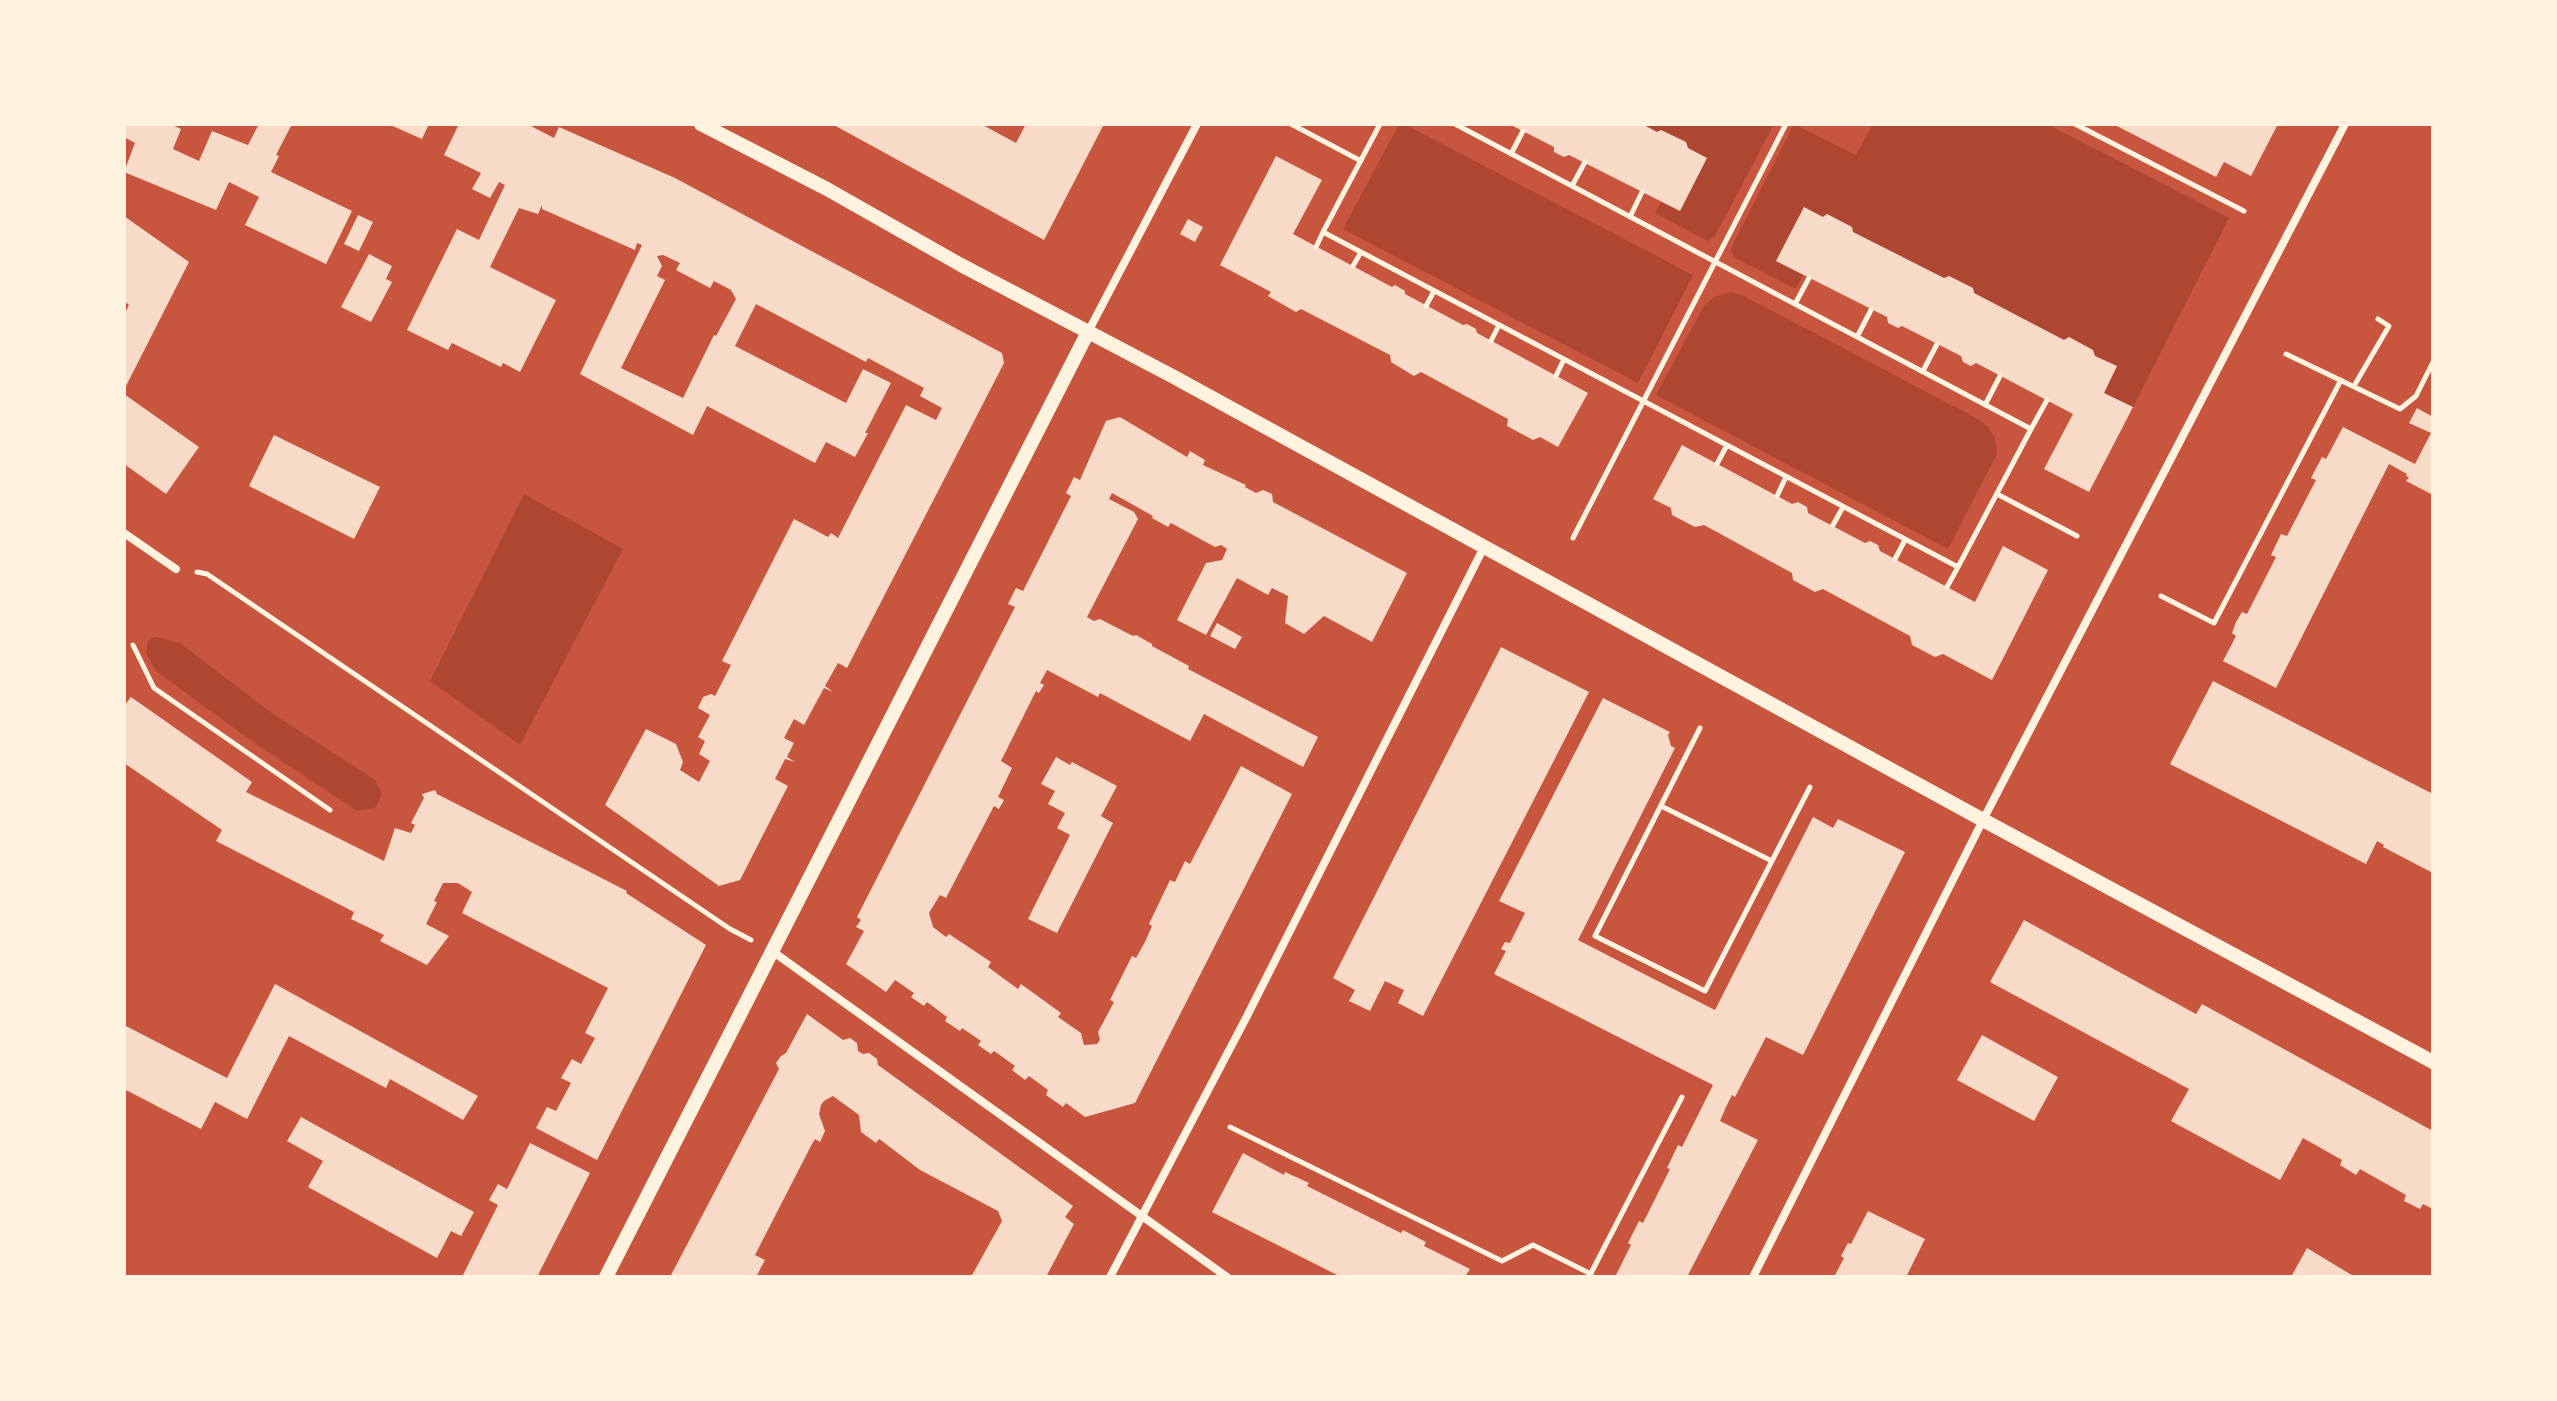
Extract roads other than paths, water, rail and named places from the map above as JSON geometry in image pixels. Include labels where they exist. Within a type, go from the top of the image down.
[{"type":"street","points":[[701,124],[827,189],[961,265],[2433,1062]]},
{"type":"street","points":[[606,1277],[1197,124]]},
{"type":"street","points":[[1753,1277],[1983,820],[2345,124]]},
{"type":"street","points":[[124,533],[176,569]]},
{"type":"street","points":[[1110,1277],[1246,1018],[1484,547]]},
{"type":"street","points":[[772,951],[1227,1277]]}]
